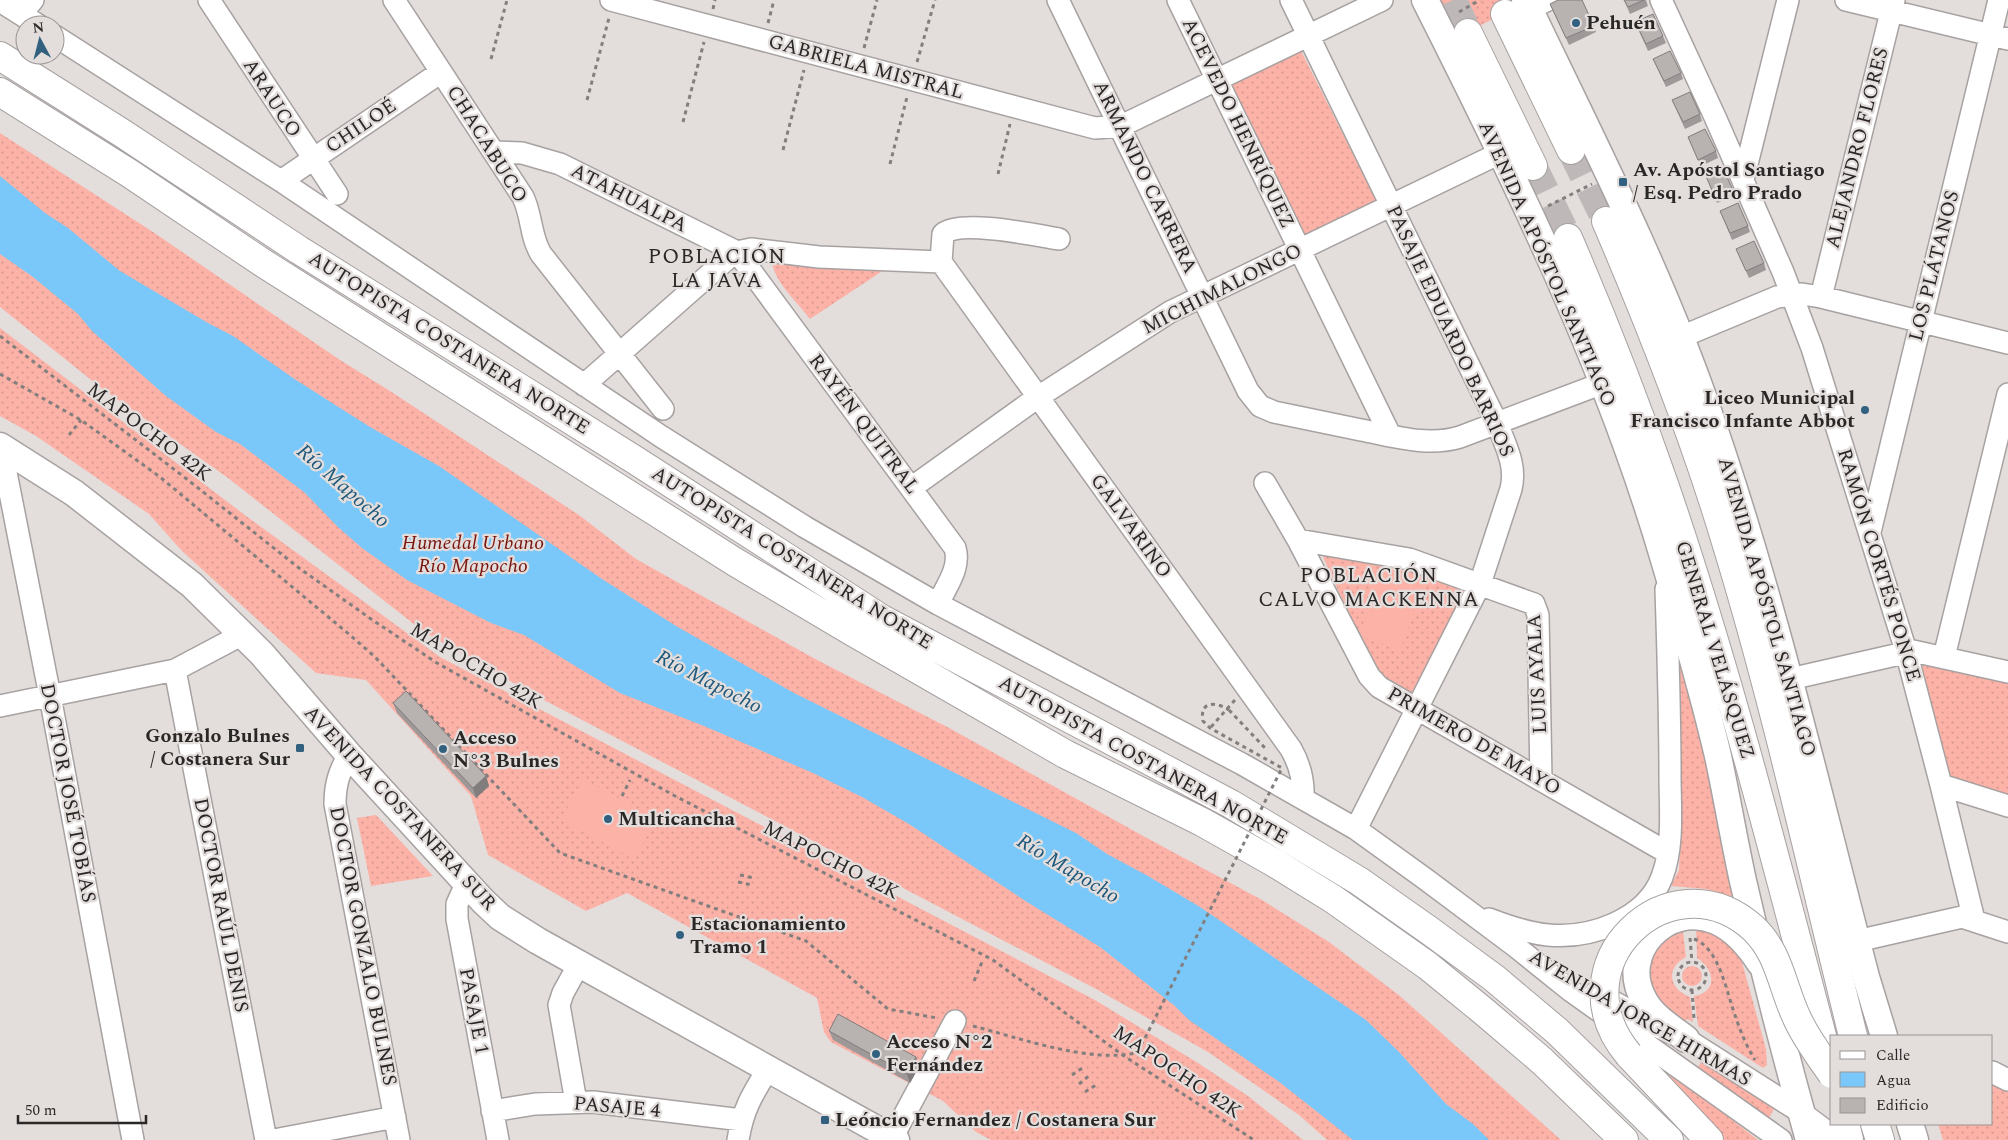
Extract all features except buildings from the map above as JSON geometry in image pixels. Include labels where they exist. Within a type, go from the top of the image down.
[{"type":"highway","points":[[1527,6],[1571,150]]},
{"type":"highway","points":[[1468,33],[1533,166]]},
{"type":"highway","name":"AUTOPISTA COSTANERA NORTE","points":[[0,56],[122,133],[299,250],[635,460],[882,619],[1231,804],[1358,882],[1494,978],[1576,1049],[1669,1140]]},
{"type":"highway","name":"AUTOPISTA COSTANERA NORTE","points":[[0,92],[129,173],[263,263],[735,562],[1065,754],[1202,822],[1273,862],[1332,900],[1414,956],[1476,1005],[1542,1060],[1624,1140]]},
{"type":"highway","name":"GENERAL VELÁSQUEZ","points":[[1606,221],[1677,394],[1726,541],[1762,669],[1853,1035]]},
{"type":"highway","name":"GENERAL VELÁSQUEZ","points":[[1568,238],[1632,395],[1684,547],[1734,712],[1830,1066]]},
{"type":"highway","points":[[1709,1140],[1629,1055],[1612,1031],[1604,1002],[1606,972],[1611,958],[1627,933],[1650,916],[1676,906],[1705,906],[1719,909],[1745,921],[1769,946],[1796,1016],[1830,1070]]},
{"type":"highway","points":[[1845,1125],[1849,1140]]},
{"type":"highway","points":[[1875,1125],[1880,1140]]},
{"type":"main road","name":"AVENIDA APÓSTOL SANTIAGO","points":[[1425,0],[1530,215],[1604,383],[1632,460],[1665,562],[1716,752],[1742,879],[1809,1140]]},
{"type":"main road","name":"AVENIDA APÓSTOL SANTIAGO","points":[[1527,6],[1611,175],[1655,274],[1706,403],[1746,525],[1790,679],[1857,941],[1885,1035]]},
{"type":"main road","name":"AVENIDA COSTANERA SUR","points":[[0,446],[74,493],[164,562],[220,611],[243,634],[466,884],[500,917],[519,930],[768,1069],[884,1137]]},
{"type":"main road","points":[[1686,1039],[1651,1011],[1640,992],[1636,970],[1638,959],[1646,940],[1654,931],[1673,919],[1688,916],[1707,917],[1718,921],[1741,939],[1766,972]]},
{"type":"main road","points":[[1910,1125],[1915,1140]]},
{"type":"street","name":"ARAUCO","points":[[209,0],[337,194]]},
{"type":"street","name":"CHACABUCO","points":[[394,0],[526,204],[533,236],[538,248],[663,409]]},
{"type":"street","name":"GABRIELA MISTRAL","points":[[612,0],[1095,128],[1121,126]]},
{"type":"street","name":"ARMANDO CARRERA","points":[[1058,0],[1121,126],[1248,391],[1260,406],[1274,412],[1390,435]]},
{"type":"street","name":"ACEVEDO HENRÍQUEZ","points":[[1178,0],[1390,435]]},
{"type":"street","name":"PASAJE EDUARDO BARRIOS","points":[[1291,0],[1497,423],[1511,460],[1513,481],[1480,584],[1356,829]]},
{"type":"street","points":[[1121,126],[1382,0]]},
{"type":"street","name":"RAMÓN CORTÉS PONCE","points":[[1661,0],[1743,180],[1792,294],[1812,348],[1906,651],[1974,920]]},
{"type":"street","points":[[1743,180],[1788,0]]},
{"type":"street","points":[[1846,0],[1892,5],[1999,37]]},
{"type":"street","name":"LOS PLÁTANOS","points":[[1870,533],[1921,321],[1999,37],[1999,0]]},
{"type":"street","points":[[0,1],[28,10]]},
{"type":"street","name":"ALEJANDRO FLORES","points":[[1821,297],[1892,5]]},
{"type":"street","points":[[65,42],[280,181],[740,487],[846,552],[938,604],[1242,764],[1356,829],[1515,946]]},
{"type":"street","name":"CHILOÉ","points":[[280,181],[441,72]]},
{"type":"street","name":"ATAHUALPA","points":[[494,152],[522,153],[560,164],[737,252]]},
{"type":"street","name":"MICHIMALONGO","points":[[912,488],[1038,397],[1170,312],[1390,204],[1500,153]]},
{"type":"street","points":[[584,385],[737,252],[752,249],[804,256],[940,262],[943,234],[948,229],[958,227],[1003,230],[1059,240]]},
{"type":"street","name":"RAYÉN QUITRAL","points":[[737,252],[951,542],[957,555],[956,566],[938,604]]},
{"type":"street","name":"GALVARINO","points":[[940,262],[1291,749],[1301,770],[1303,798]]},
{"type":"street","points":[[1681,337],[1777,297],[1792,294],[1821,297],[2008,343]]},
{"type":"street","points":[[1390,435],[1427,441],[1442,441],[1497,423],[1604,383]]},
{"type":"street","points":[[1944,657],[2008,394]]},
{"type":"street","name":"DOCTOR JOSÉ TOBÍAS","points":[[0,446],[50,696],[133,1140]]},
{"type":"street","name":"PRIMERO DE MAYO","points":[[1265,483],[1298,540],[1374,683],[1384,691],[1541,779],[1668,854]]},
{"type":"street","name":"LUIS AYALA","points":[[1298,540],[1409,559],[1531,603],[1538,610],[1541,779]]},
{"type":"street","name":"AVENIDA APÓSTOL SANTIAGO","points":[[1468,911],[1500,924],[1546,934],[1568,935],[1596,930],[1631,914],[1648,900],[1662,877],[1668,854],[1670,816],[1670,706],[1665,562]]},
{"type":"street","points":[[0,706],[175,670],[243,634]]},
{"type":"street","points":[[1790,679],[1906,651],[1944,657],[2008,672]]},
{"type":"street","name":"DOCTOR RAÚL DENIS","points":[[175,670],[266,1140]]},
{"type":"street","name":"DOCTOR GONZALO BULNES","points":[[349,755],[343,764],[336,782],[335,804],[399,1140]]},
{"type":"street","points":[[1941,785],[2008,806]]},
{"type":"street","name":"PASAJE 1","points":[[466,884],[457,904],[457,919],[498,1140]]},
{"type":"street","points":[[1857,941],[1962,917],[2008,932]]},
{"type":"street","name":"AVENIDA JORGE HIRMAS","points":[[1515,946],[1658,1027],[1686,1039],[1802,1113],[1838,1140]]},
{"type":"street","name":"AVENIDA JORGE HIRMAS","points":[[1515,946],[1571,991],[1781,1140]]},
{"type":"street","points":[[576,1102],[559,1005],[563,993],[579,964]]},
{"type":"street","points":[[884,1137],[955,1021]]},
{"type":"street","points":[[740,1130],[746,1105],[768,1069]]},
{"type":"street","points":[[1993,1072],[2008,1080]]},
{"type":"street","name":"PASAJE 4","points":[[492,1111],[535,1104],[576,1102],[610,1104],[740,1130]]},
{"type":"street","points":[[274,1140],[395,1118]]},
{"type":"path","points":[[491,59],[507,0]]},
{"type":"path","points":[[587,100],[612,0]]},
{"type":"path","points":[[683,122],[715,0]]},
{"type":"path","points":[[764,40],[774,0]]},
{"type":"path","points":[[859,65],[877,0]]},
{"type":"path","points":[[783,150],[809,52]]},
{"type":"path","points":[[998,174],[1014,106]]},
{"type":"path","points":[[1530,215],[1611,175]]},
{"type":"path","name":"MAPOCHO 42K","points":[[0,336],[299,568],[437,663],[675,796],[993,960],[1124,1056],[1254,1140]]},
{"type":"path","points":[[0,374],[81,420],[160,477],[375,657],[560,853],[806,940],[888,1009],[955,1021],[1073,1052],[1124,1056],[1136,1053],[1282,768],[1210,728],[1203,721],[1202,713],[1211,704],[1219,704],[1228,709],[1268,751]]},
{"type":"path","points":[[69,435],[81,420]]},
{"type":"path","points":[[1212,725],[1228,709]]},
{"type":"path","points":[[622,796],[630,780]]},
{"type":"path","points":[[740,875],[754,878]]},
{"type":"path","points":[[738,882],[752,885]]},
{"type":"path","points":[[1690,938],[1702,944],[1717,964],[1743,1039],[1756,1064]]},
{"type":"path","points":[[974,980],[982,962]]},
{"type":"path","points":[[1694,962],[1702,966],[1706,976],[1700,988],[1690,990],[1681,986],[1677,977],[1684,964],[1694,962]]},
{"type":"path","points":[[1072,1075],[1084,1067]]},
{"type":"path","points":[[1079,1084],[1090,1075]]},
{"type":"path","points":[[1085,1092],[1096,1084]]},
{"type":"green space","points":[[1441,0],[1520,0],[1522,4],[1458,37]]},
{"type":"green space","points":[[1300,49],[1377,202],[1301,236],[1230,81]]},
{"type":"green space","name":"Humedal Urbano Río Mapocho","points":[[0,133],[153,232],[340,360],[579,515],[636,559],[817,660],[951,729],[1262,900],[1329,942],[1400,996],[1561,1140],[1327,1140],[1299,1115],[1208,1052],[1096,989],[542,699],[424,632],[228,478],[100,387],[0,307]]},
{"type":"green space","points":[[772,259],[887,268],[810,319],[780,283],[773,267]]},
{"type":"green space","points":[[0,328],[246,516],[440,657],[1095,1000],[1248,1096],[1303,1140],[991,1140],[976,1132],[943,1101],[831,1042],[824,1032],[817,998],[627,893],[586,911],[488,855],[471,796],[366,680],[316,673],[182,551],[149,514],[36,436],[0,416]]},
{"type":"green space","points":[[1330,552],[1395,563],[1467,589],[1413,699],[1380,682],[1323,557]]},
{"type":"green space","points":[[1383,568],[1424,584],[1400,650],[1359,635]]},
{"type":"green space","points":[[1677,645],[1721,809],[1734,897],[1706,889],[1671,886],[1679,870],[1681,831]]},
{"type":"green space","points":[[1929,663],[2008,682],[2008,796],[1951,779],[1918,678],[1920,667]]},
{"type":"green space","name":"Multicancha","points":[[583,779],[656,819],[634,859],[561,820]]},
{"type":"green space","points":[[376,815],[433,876],[371,886],[357,818]]},
{"type":"green space","points":[[1696,921],[1737,944],[1766,1049],[1767,1065],[1763,1068],[1698,1026],[1694,996],[1702,994],[1707,990],[1711,980],[1708,968],[1697,958]]},
{"type":"green space","points":[[1682,923],[1686,957],[1675,967],[1672,972],[1672,978],[1678,989],[1690,997],[1693,1022],[1687,1019],[1684,1024],[1663,1009],[1649,990],[1648,952]]},
{"type":"green space","points":[[1692,966],[1699,969],[1702,976],[1699,983],[1692,986],[1685,983],[1682,976],[1685,969]]},
{"type":"green space","points":[[1702,1060],[1775,1107],[1769,1118],[1696,1071]]},
{"type":"green space","points":[[1672,1074],[1758,1140],[1716,1140],[1667,1079]]},
{"type":"green space","points":[[1993,1082],[2008,1090],[2008,1140],[1943,1140],[1938,1125],[1993,1125]]},
{"type":"water","name":"Río Mapocho","points":[[0,176],[120,271],[233,336],[296,380],[370,427],[439,466],[602,579],[676,626],[794,693],[1076,833],[1107,854],[1200,907],[1366,1020],[1399,1052],[1446,1104],[1473,1124],[1489,1140],[1353,1140],[1278,1081],[1189,1020],[1175,1006],[1100,947],[1027,902],[909,824],[862,797],[813,773],[704,726],[620,693],[524,635],[491,623],[407,580],[362,548],[339,528],[304,492],[240,444],[216,432],[166,396],[92,331],[78,314],[33,277],[0,254]]},
{"type":"tunnel","points":[[1453,0],[1468,33]]},
{"type":"tunnel","points":[[1571,150],[1606,221]]},
{"type":"tunnel","points":[[1533,166],[1568,238]]},
{"type":"place","name":"Pehuén","points":[[1576,23]]},
{"type":"place","name":"Av. Apóstol Santiago / Esq. Pedro Prado","points":[[1623,182]]},
{"type":"place","name":"Liceo Municipal Francisco Infante Abbot","points":[[1865,410]]},
{"type":"place","name":"Gonzalo Bulnes / Costanera Sur","points":[[300,748]]},
{"type":"place","name":"Acceso N°3 Bulnes","points":[[443,749]]},
{"type":"place","name":"Multicancha","points":[[608,819]]},
{"type":"place","name":"Estacionamiento Tramo 1","points":[[680,935]]},
{"type":"place","name":"Acceso N°2 Fernández","points":[[876,1054]]},
{"type":"place","name":"Leóncio Fernandez / Costanera Sur","points":[[825,1120]]},
{"type":"district","name":"POBLACIÓN LA JAVA","points":[[717,269]]},
{"type":"district","name":"POBLACIÓN CALVO MACKENNA","points":[[1369,588]]}]
